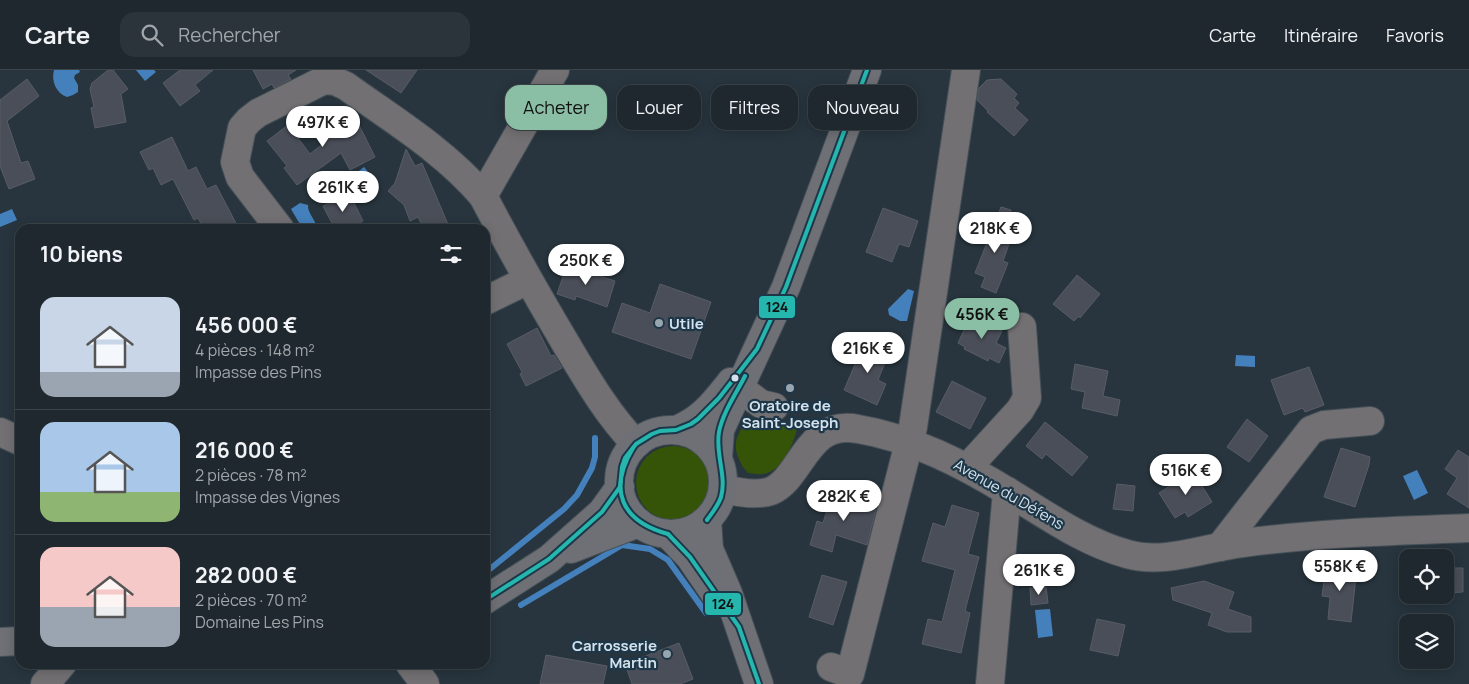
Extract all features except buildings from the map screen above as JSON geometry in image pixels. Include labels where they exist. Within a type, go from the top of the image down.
[{"type":"main road","points":[[718,458],[720,430],[735,385],[757,349],[786,287],[867,70]]},
{"type":"main road","points":[[676,430],[700,439],[718,458],[722,470],[723,490],[720,501],[707,520],[689,531],[668,534],[648,529],[629,513],[620,487],[622,467],[626,458],[636,444],[652,434],[676,430],[691,424],[735,385]]},
{"type":"main road","points":[[490,597],[549,559],[602,512],[620,487]]},
{"type":"main road","points":[[707,520],[709,548],[728,593],[759,684]]},
{"type":"main road","points":[[549,559],[639,523]]},
{"type":"main road","points":[[668,534],[690,557],[739,627]]},
{"type":"main road","points":[[0,642],[15,641]]},
{"type":"street","points":[[483,196],[555,70]]},
{"type":"street","points":[[831,667],[850,674],[910,443],[966,70]]},
{"type":"street","points":[[276,224],[240,178],[236,169],[235,162],[242,128],[258,113],[318,82],[328,79],[335,80],[447,159],[483,196],[528,280],[597,396],[612,417],[636,444]]},
{"type":"street","points":[[490,299],[528,280]]},
{"type":"street","points":[[967,468],[1024,405],[1026,388],[1022,327]]},
{"type":"street","points":[[735,385],[761,404],[774,407]]},
{"type":"street","points":[[1220,547],[1311,430],[1324,425],[1370,421]]},
{"type":"street","name":"Avenue du Défens","points":[[723,490],[765,493],[773,490],[788,476],[816,440],[834,430],[857,428],[910,443],[967,468],[1078,535],[1129,555],[1167,556],[1243,543],[1342,534],[1469,528]]},
{"type":"street","points":[[0,432],[15,439]]},
{"type":"street","points":[[990,684],[1007,491]]},
{"type":"street","points":[[45,684],[58,669]]},
{"type":"street","points":[[414,669],[425,684]]},
{"type":"green space","points":[[753,418],[798,425],[791,447],[782,462],[770,472],[763,474],[748,473],[742,466],[736,451],[737,437]]},
{"type":"green space","points":[[673,446],[694,452],[704,462],[710,483],[704,504],[694,514],[673,520],[652,514],[642,504],[636,483],[642,462],[652,452]]},
{"type":"water","points":[[54,70],[79,70],[80,72],[74,78],[78,85],[78,92],[67,97],[60,93],[54,82]]},
{"type":"water","points":[[136,70],[154,70],[156,72],[145,81]]},
{"type":"water","points":[[364,167],[369,173],[368,183],[374,190],[365,196],[351,177]]},
{"type":"water","points":[[300,203],[308,205],[315,224],[300,224],[291,209]]},
{"type":"water","points":[[12,209],[17,220],[0,227],[0,214]]},
{"type":"water","points":[[908,289],[914,291],[907,321],[900,321],[889,315],[888,309]]},
{"type":"water","points":[[1236,355],[1255,356],[1255,367],[1235,366]]},
{"type":"water","points":[[1417,470],[1428,493],[1414,500],[1403,476]]},
{"type":"water","points":[[1050,609],[1053,636],[1038,638],[1035,610]]},
{"type":"waterway","points":[[490,569],[564,509],[577,495],[592,468],[595,457],[595,438]]},
{"type":"waterway","points":[[521,605],[622,545],[650,549],[668,560],[706,613]]},
{"type":"transit line","name":"124","points":[[620,487],[625,458],[636,444],[652,434],[660,431],[676,430],[698,419],[719,398],[757,349],[786,287],[867,70]]},
{"type":"transit line","name":"124","points":[[707,520],[721,497],[723,481],[718,448],[719,432],[727,410],[745,376]]},
{"type":"transit line","name":"124","points":[[633,448],[625,463],[621,477],[621,490],[624,502],[639,521],[668,534]]},
{"type":"transit line","name":"124","points":[[490,597],[549,559],[602,512],[620,487]]},
{"type":"transit line","name":"124","points":[[668,534],[690,557],[739,627],[759,684]]},
{"type":"place","name":"Utile","points":[[659,323]]},
{"type":"place","name":"Oratoire de Saint-Joseph","points":[[790,388]]},
{"type":"place","name":"Carrosserie Martin","points":[[667,654]]}]
